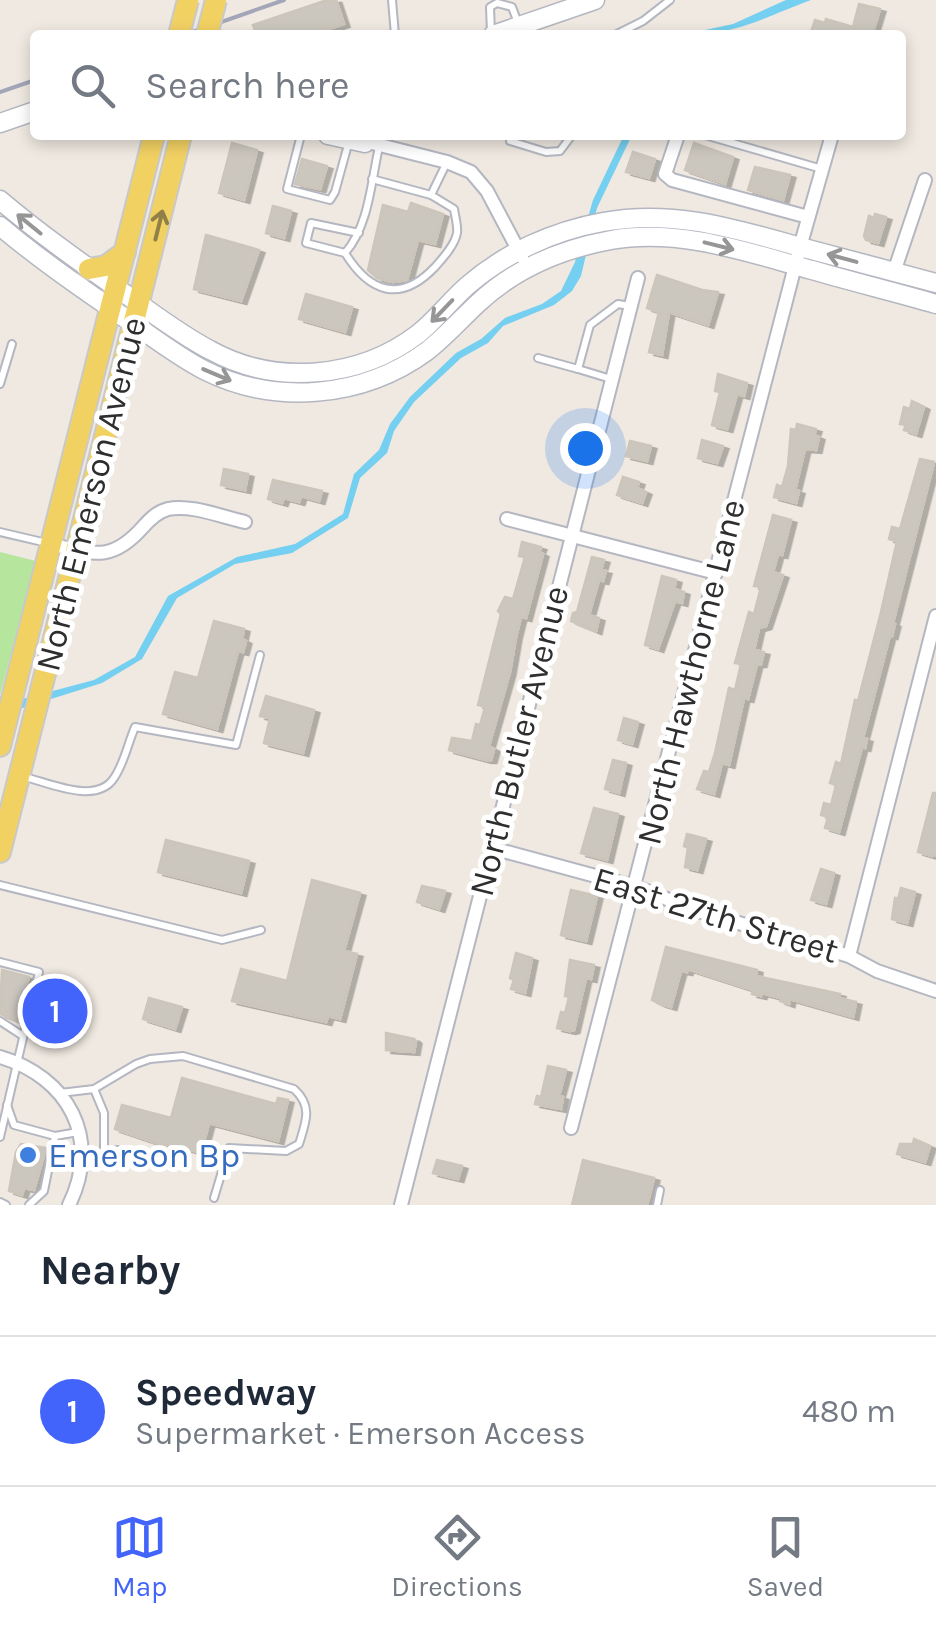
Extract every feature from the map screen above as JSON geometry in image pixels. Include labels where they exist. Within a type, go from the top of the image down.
[{"type":"main road","points":[[180,30],[188,0]]},
{"type":"main road","points":[[208,30],[216,0]]},
{"type":"main road","points":[[508,30],[594,0]]},
{"type":"main road","points":[[0,123],[30,114]]},
{"type":"main road","name":"North Emerson Avenue","points":[[2,740],[153,140]]},
{"type":"main road","name":"North Emerson Avenue","points":[[0,852],[179,141]]},
{"type":"main road","points":[[0,200],[89,269],[113,298]]},
{"type":"main road","points":[[0,226],[136,314],[191,362],[228,380],[284,392],[324,391],[382,376],[417,358],[523,259],[573,229],[625,218],[687,218],[936,284]]},
{"type":"main road","points":[[523,259],[622,238],[698,240],[936,304]]},
{"type":"main road","points":[[89,269],[106,266],[125,252]]},
{"type":"street","points":[[676,140],[665,174],[672,180],[808,216]]},
{"type":"street","name":"North Hawthorne Lane","points":[[571,1128],[831,140]]},
{"type":"street","points":[[362,141],[464,169],[480,181],[523,259]]},
{"type":"street","points":[[894,272],[925,180]]},
{"type":"street","name":"North Butler Avenue","points":[[400,1205],[638,278]]},
{"type":"street","points":[[50,544],[97,554],[114,552],[154,516],[172,508],[246,522]]},
{"type":"street","points":[[507,519],[716,573]]},
{"type":"street","points":[[849,956],[936,616]]},
{"type":"street","name":"East 27th Street","points":[[492,848],[636,887],[665,900],[849,956],[877,972],[936,991]]},
{"type":"street","points":[[0,1057],[42,1076],[70,1108],[79,1132],[82,1160],[78,1186],[69,1205]]},
{"type":"lane","points":[[392,0],[395,30]]},
{"type":"lane","points":[[626,30],[670,0]]},
{"type":"lane","points":[[491,30],[488,16],[490,6],[496,3],[512,7],[520,26]]},
{"type":"lane","points":[[301,140],[287,189],[330,200],[362,141]]},
{"type":"lane","points":[[510,140],[546,152],[560,151],[568,140]]},
{"type":"lane","points":[[722,140],[822,169]]},
{"type":"lane","points":[[344,252],[358,233],[372,179],[362,141]]},
{"type":"lane","points":[[431,195],[446,162]]},
{"type":"lane","points":[[358,233],[311,222],[306,244],[344,252],[359,277],[398,290],[415,284],[448,252],[457,234],[454,208],[431,195],[372,179]]},
{"type":"lane","points":[[578,370],[590,324],[618,304],[631,306]]},
{"type":"lane","points":[[0,384],[12,344]]},
{"type":"lane","points":[[538,358],[612,380]]},
{"type":"lane","points":[[0,532],[50,544]]},
{"type":"lane","points":[[19,776],[82,791],[99,790],[113,780],[135,727],[236,745],[260,655]]},
{"type":"lane","points":[[0,885],[222,940],[261,930]]},
{"type":"lane","points":[[0,962],[39,972],[31,992]]},
{"type":"lane","points":[[0,1138],[4,1104],[29,1012]]},
{"type":"lane","points":[[0,1021],[23,1036]]},
{"type":"lane","points":[[60,1093],[94,1089],[136,1064],[183,1056],[294,1090],[305,1099],[308,1115],[299,1144],[286,1152],[229,1148],[214,1198]]},
{"type":"lane","points":[[94,1089],[104,1113],[104,1153]]},
{"type":"lane","points":[[4,1104],[14,1125],[55,1136],[79,1132]]},
{"type":"lane","points":[[28,1205],[44,1191],[55,1136]]},
{"type":"lane","points":[[82,1160],[98,1159],[104,1153],[118,1150],[172,1164]]},
{"type":"lane","points":[[656,1205],[660,1190]]},
{"type":"green space","points":[[0,552],[36,561],[0,695]]},
{"type":"water","points":[[786,0],[811,0],[734,29],[705,30],[733,24]]},
{"type":"water","points":[[622,140],[630,140],[597,208],[581,276],[572,291],[554,305],[503,326],[488,343],[461,358],[414,402],[394,431],[387,453],[360,478],[348,518],[292,553],[235,564],[177,598],[142,659],[102,683],[0,715],[0,705],[94,680],[135,657],[168,596],[237,557],[295,544],[343,514],[354,474],[379,450],[390,424],[410,397],[456,353],[481,339],[505,318],[542,304],[561,291],[575,262],[593,200]]},
{"type":"building","points":[[327,0],[336,0],[344,24],[325,30],[255,30],[253,25]]},
{"type":"building","points":[[859,4],[880,9],[874,30],[812,30],[815,20],[825,23],[826,19],[853,27]]},
{"type":"building","points":[[232,143],[257,150],[244,200],[219,193]]},
{"type":"building","points":[[694,143],[733,157],[725,184],[685,170]]},
{"type":"building","points":[[633,152],[655,159],[649,178],[626,172]]},
{"type":"building","points":[[302,159],[327,166],[320,189],[295,184]]},
{"type":"building","points":[[755,167],[790,175],[783,200],[748,190]]},
{"type":"building","points":[[411,203],[443,214],[435,244],[418,240],[407,280],[377,278],[368,270],[383,205],[408,212]]},
{"type":"building","points":[[273,206],[291,211],[284,238],[266,233]]},
{"type":"building","points":[[875,214],[886,217],[878,243],[864,236],[869,216],[874,218]]},
{"type":"building","points":[[206,235],[259,250],[241,301],[194,289]]},
{"type":"building","points":[[657,275],[718,292],[708,325],[669,312],[662,355],[649,352],[659,312],[647,308]]},
{"type":"building","points":[[306,294],[352,307],[345,332],[299,319]]},
{"type":"building","points":[[718,374],[747,383],[744,396],[737,394],[727,429],[712,425],[720,392],[715,391]]},
{"type":"building","points":[[912,401],[924,407],[916,434],[900,424],[904,407],[910,409]]},
{"type":"building","points":[[797,424],[816,429],[814,435],[819,437],[816,450],[805,449],[795,490],[799,491],[796,503],[774,497],[777,485],[782,487],[791,429],[796,430]]},
{"type":"building","points":[[702,440],[723,446],[717,463],[698,458]]},
{"type":"building","points":[[630,441],[651,446],[647,461],[626,456]]},
{"type":"building","points":[[920,459],[934,462],[863,738],[867,739],[865,748],[862,747],[839,832],[825,828],[828,817],[821,815],[824,803],[831,805],[836,785],[830,783],[836,762],[841,764],[881,612],[897,541],[889,539],[892,527],[900,529]]},
{"type":"building","points":[[224,469],[248,474],[245,490],[221,485]]},
{"type":"building","points":[[623,477],[639,482],[637,488],[646,492],[642,503],[617,495]]},
{"type":"building","points":[[273,480],[322,491],[319,501],[301,496],[299,502],[268,499]]},
{"type":"building","points":[[773,515],[791,520],[773,572],[783,575],[766,626],[759,628],[754,650],[764,652],[761,664],[757,664],[748,699],[744,698],[729,765],[722,763],[714,794],[697,789],[704,771],[709,772],[729,688],[735,690],[741,664],[735,663],[749,612],[754,614],[761,587],[754,586]]},
{"type":"building","points":[[522,542],[541,547],[539,552],[543,554],[526,618],[521,617],[489,746],[494,749],[491,760],[486,760],[449,750],[452,738],[472,741],[476,724],[480,725],[485,707],[478,705],[501,614],[498,611],[505,597],[513,599],[525,557],[519,556]]},
{"type":"building","points":[[592,557],[604,560],[601,570],[606,571],[603,581],[599,580],[589,615],[599,618],[596,631],[571,621]]},
{"type":"building","points":[[662,576],[676,580],[674,589],[684,592],[682,603],[675,601],[658,649],[645,645]]},
{"type":"building","points":[[214,621],[244,629],[242,639],[246,641],[243,652],[238,651],[217,729],[163,714],[175,672],[198,678]]},
{"type":"building","points":[[266,696],[314,710],[303,753],[264,743],[270,718],[260,716]]},
{"type":"building","points":[[624,718],[638,722],[632,744],[618,740]]},
{"type":"building","points":[[613,760],[626,763],[619,793],[605,789]]},
{"type":"building","points":[[933,793],[936,855],[932,856],[918,852]]},
{"type":"building","points":[[594,808],[618,814],[607,860],[581,853]]},
{"type":"building","points":[[687,834],[706,839],[697,870],[685,867]]},
{"type":"building","points":[[166,840],[249,861],[241,893],[158,872]]},
{"type":"building","points":[[821,869],[834,873],[826,904],[811,900]]},
{"type":"building","points":[[312,880],[360,893],[344,951],[357,954],[340,1019],[328,1016],[326,1022],[232,1001],[241,969],[287,981]]},
{"type":"building","points":[[422,886],[445,891],[439,909],[417,902]]},
{"type":"building","points":[[901,888],[915,892],[907,923],[892,919]]},
{"type":"building","points":[[571,890],[597,896],[586,941],[561,935]]},
{"type":"building","points":[[666,947],[757,970],[756,976],[840,994],[839,998],[856,1002],[853,1017],[790,999],[789,1004],[781,998],[752,994],[753,990],[688,969],[681,971],[671,1007],[661,1004],[652,1000]]},
{"type":"building","points":[[516,953],[532,958],[525,993],[511,989]]},
{"type":"building","points":[[570,960],[594,965],[591,979],[586,978],[574,1030],[570,1031],[557,1028],[569,997],[565,996]]},
{"type":"building","points":[[2,970],[29,977],[24,995],[30,1003],[40,999],[50,1002],[53,989],[78,996],[67,1036],[42,1029],[46,1016],[36,1014],[31,1006],[20,1010],[18,1021],[0,1014]]},
{"type":"building","points":[[149,998],[182,1007],[175,1029],[143,1019]]},
{"type":"building","points":[[386,1033],[414,1039],[414,1052],[386,1050]]},
{"type":"building","points":[[548,1066],[566,1070],[559,1096],[563,1097],[561,1109],[535,1104],[537,1096],[541,1097]]},
{"type":"building","points":[[182,1078],[276,1104],[278,1098],[288,1100],[278,1141],[209,1123],[201,1153],[184,1148],[183,1152],[115,1129],[122,1105],[171,1118]]},
{"type":"building","points":[[914,1139],[930,1146],[925,1162],[897,1154],[900,1144],[913,1144]]},
{"type":"building","points":[[21,1144],[46,1148],[34,1190],[24,1188],[22,1195],[9,1191]]},
{"type":"building","points":[[437,1160],[462,1166],[458,1179],[433,1173]]},
{"type":"building","points":[[583,1160],[654,1178],[647,1205],[572,1205]]},
{"type":"railway","points":[[198,30],[284,0]]},
{"type":"railway","points":[[0,92],[30,82]]},
{"type":"place","name":"Speedway","points":[[55,1011]]},
{"type":"place","name":"Emerson Bp","points":[[28,1155]]}]
